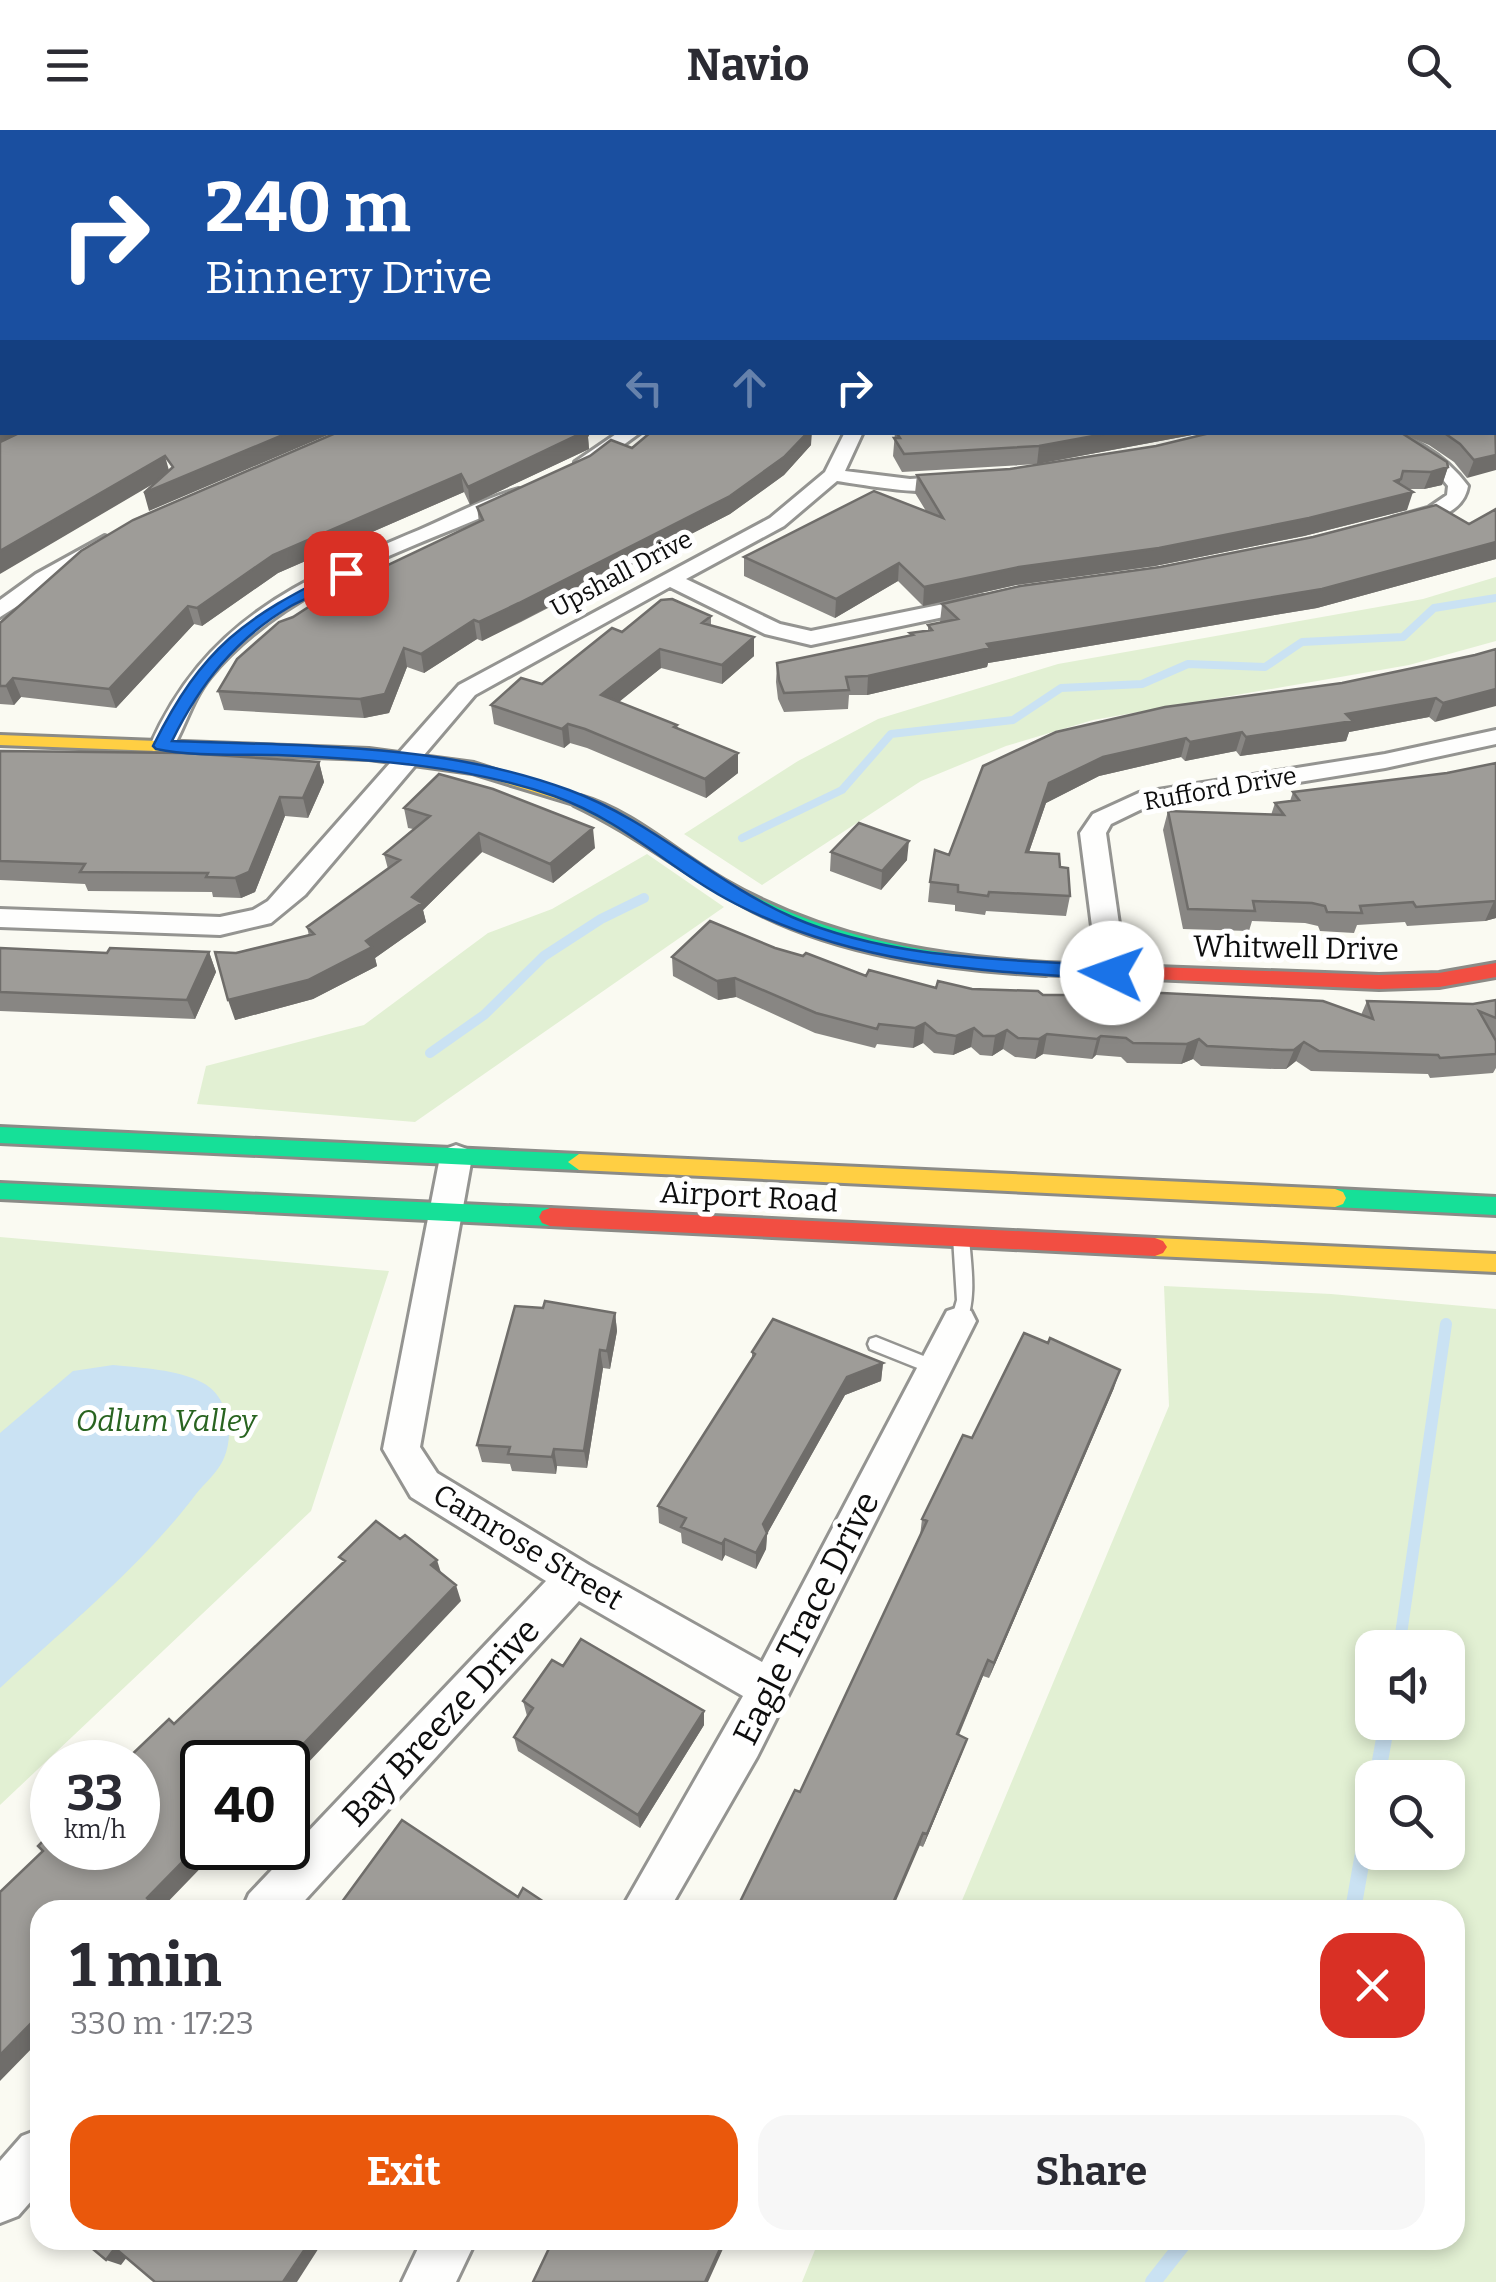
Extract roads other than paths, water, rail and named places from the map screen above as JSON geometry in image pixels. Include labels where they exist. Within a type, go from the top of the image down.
[{"type":"main road","name":"Whitwell Drive","points":[[0,740],[406,758],[474,768],[592,805],[624,820],[697,872],[761,910],[837,940],[943,962],[1112,973],[1379,982],[1439,980],[1496,970]]},
{"type":"main road","name":"Airport Road","points":[[0,1135],[1496,1206]]},
{"type":"main road","name":"Airport Road","points":[[0,1191],[1496,1264]]},
{"type":"street","points":[[567,473],[603,455],[628,435]]},
{"type":"street","name":"Upshall Drive","points":[[0,918],[220,926],[262,917],[296,889],[454,702],[482,680],[776,522],[833,474],[852,435]]},
{"type":"street","points":[[1385,526],[1444,508],[1458,492],[1456,480],[1443,467],[1387,435]]},
{"type":"street","points":[[833,474],[910,485],[976,479]]},
{"type":"street","points":[[162,746],[202,671],[256,622],[318,586],[535,488]]},
{"type":"street","points":[[0,610],[43,578],[118,535]]},
{"type":"street","points":[[669,580],[774,629],[810,638],[1003,598]]},
{"type":"street","name":"Rufford Drive","points":[[1112,973],[1093,834],[1102,818],[1118,809],[1203,788],[1386,761],[1496,737]]},
{"type":"street","name":"Camrose Street","points":[[456,1156],[401,1449],[424,1485],[575,1578],[770,1688]]},
{"type":"street","name":"Eagle Trace Drive","points":[[650,1900],[770,1688],[959,1321]]},
{"type":"street","name":"Bay Breeze Drive","points":[[275,1900],[575,1578]]},
{"type":"street","points":[[0,2198],[30,2165]]},
{"type":"street","points":[[428,2282],[445,2250]]},
{"type":"lane","points":[[959,1321],[964,1300],[962,1237]]},
{"type":"lane","points":[[876,1344],[935,1368]]},
{"type":"water","points":[[113,1365],[182,1375],[212,1389],[224,1406],[229,1427],[224,1458],[152,1546],[0,1688],[0,1433],[73,1371]]},
{"type":"waterway","points":[[742,838],[842,790],[891,734],[1013,720],[1061,688],[1142,684],[1188,664],[1265,667],[1302,642],[1403,637],[1434,608],[1496,598]]},
{"type":"waterway","points":[[430,1053],[484,1015],[544,956],[601,919],[644,898]]},
{"type":"waterway","points":[[1402,1630],[1446,1324]]},
{"type":"waterway","points":[[1380,1760],[1384,1740]]},
{"type":"waterway","points":[[1355,1900],[1360,1870]]},
{"type":"waterway","points":[[1153,2282],[1178,2250]]},
{"type":"park label","name":"Odlum Valley","points":[[166,1421]]}]
